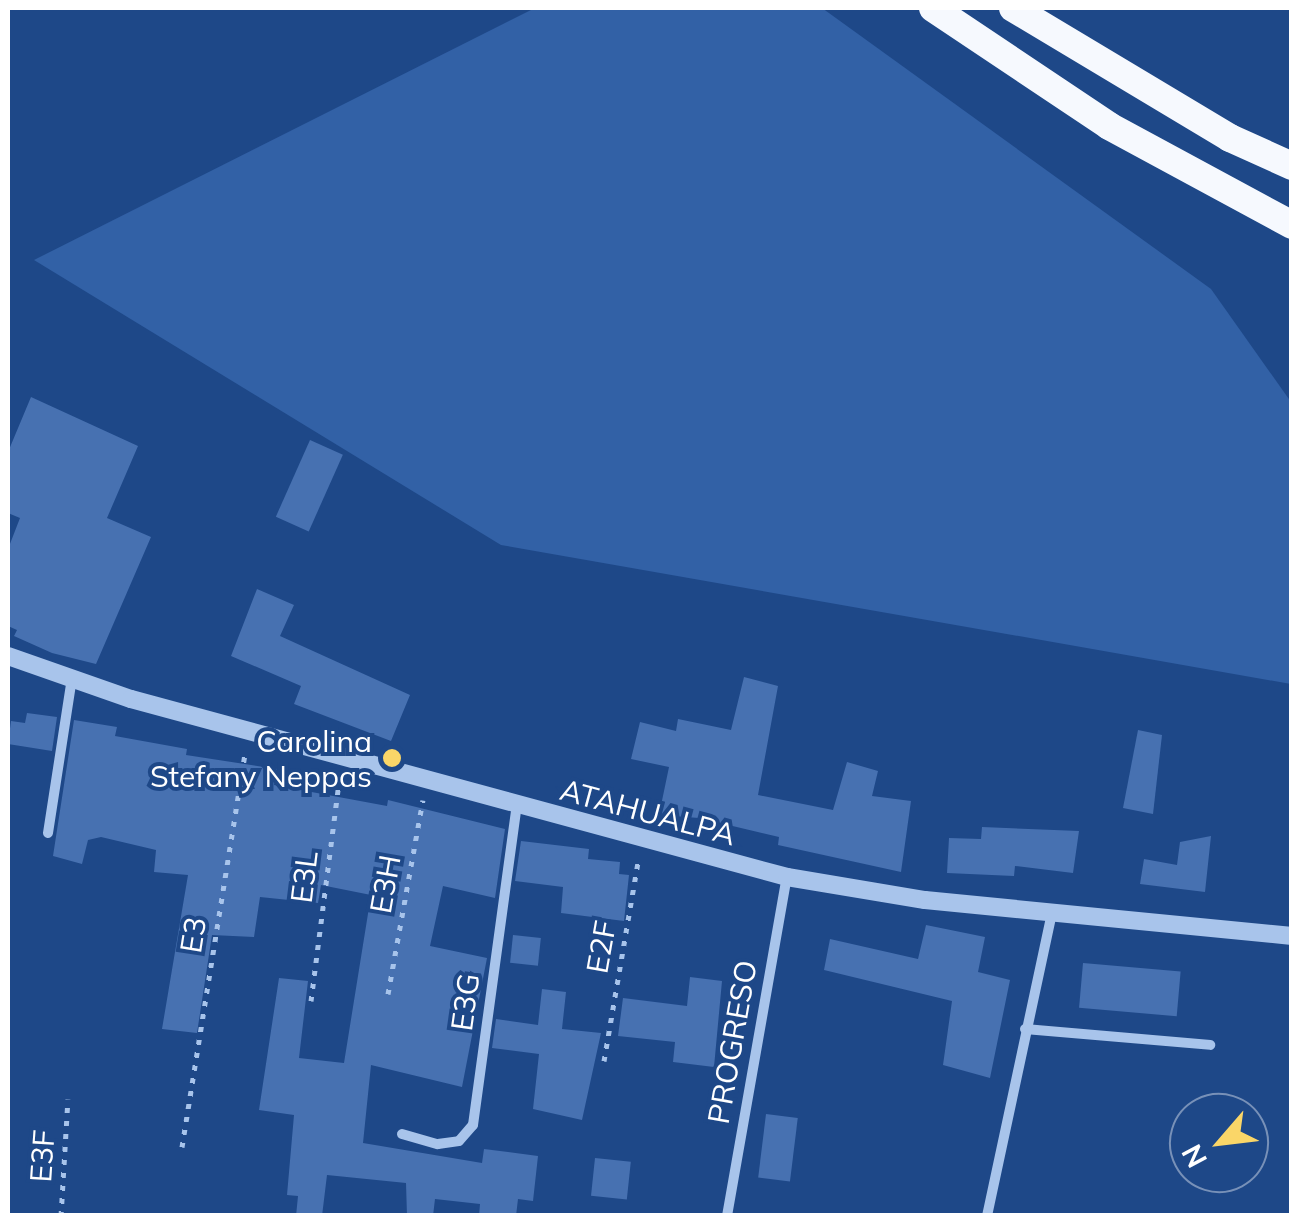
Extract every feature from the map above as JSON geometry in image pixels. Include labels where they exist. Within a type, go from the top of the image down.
[{"type":"highway","points":[[933,8],[1108,126],[1292,225]]},
{"type":"highway","points":[[1013,8],[1230,138],[1292,166]]},
{"type":"street","name":"ATAHUALPA","points":[[8,656],[342,758],[787,877],[1052,912],[1292,936]]},
{"type":"street","points":[[48,832],[72,678]]},
{"type":"street","name":"E3G","points":[[402,1134],[438,1144],[459,1141],[474,1125],[517,805]]},
{"type":"street","name":"PROGRESO","points":[[727,1216],[787,877]]},
{"type":"street","points":[[987,1216],[1052,912]]},
{"type":"street","points":[[1025,1029],[1210,1045]]},
{"type":"path","name":"E3","points":[[182,1147],[249,730]]},
{"type":"path","name":"E3L","points":[[311,1001],[342,758]]},
{"type":"path","name":"E3H","points":[[388,994],[426,781]]},
{"type":"path","name":"E2F","points":[[604,1061],[642,841]]},
{"type":"path","name":"E3F","points":[[60,1216],[68,1099]]},
{"type":"shaded area","points":[[535,8],[822,8],[1211,289],[1291,402],[1291,684],[501,545],[34,260]]},
{"type":"building","points":[[31,397],[138,446],[107,518],[151,537],[96,664],[52,653],[14,636],[17,630],[8,626],[8,549],[20,518],[8,513],[8,452]]},
{"type":"building","points":[[310,440],[343,455],[309,531],[276,517]]},
{"type":"building","points":[[257,589],[294,605],[280,636],[410,695],[391,741],[294,704],[301,686],[231,656]]},
{"type":"building","points":[[744,677],[778,686],[758,795],[833,810],[847,762],[878,771],[872,796],[911,801],[901,872],[778,845],[779,837],[699,818],[659,815],[669,767],[631,759],[640,722],[676,731],[678,719],[731,730]]},
{"type":"building","points":[[27,713],[57,717],[52,751],[8,744],[11,721],[25,723]]},
{"type":"building","points":[[74,720],[117,727],[115,736],[187,749],[186,755],[277,769],[274,785],[387,806],[388,800],[505,829],[495,898],[443,886],[430,946],[487,958],[462,1087],[371,1065],[363,1143],[482,1163],[484,1149],[538,1156],[533,1201],[518,1199],[516,1216],[479,1216],[480,1204],[435,1199],[433,1216],[407,1216],[406,1183],[327,1175],[322,1216],[296,1216],[298,1196],[287,1195],[294,1115],[259,1110],[279,978],[308,981],[299,1058],[344,1063],[371,895],[321,885],[318,903],[260,897],[254,937],[212,935],[197,1033],[162,1029],[188,875],[154,872],[156,850],[101,837],[88,840],[82,864],[53,856]]},
{"type":"building","points":[[1138,730],[1162,735],[1153,814],[1123,808]]},
{"type":"building","points":[[982,827],[1079,831],[1073,873],[1015,866],[1014,876],[947,873],[949,838],[981,839]]},
{"type":"building","points":[[1211,836],[1205,892],[1140,884],[1144,859],[1177,865],[1180,842]]},
{"type":"building","points":[[521,841],[589,849],[588,859],[620,862],[619,874],[629,875],[624,921],[561,913],[563,887],[515,881]]},
{"type":"building","points":[[926,925],[985,937],[978,972],[1010,980],[990,1078],[943,1065],[952,1001],[824,970],[830,939],[918,959]]},
{"type":"building","points":[[513,935],[541,938],[538,966],[510,963]]},
{"type":"building","points":[[1083,963],[1181,972],[1177,1016],[1079,1008]]},
{"type":"building","points":[[690,977],[722,981],[714,1067],[673,1062],[675,1042],[618,1036],[623,998],[687,1006]]},
{"type":"building","points":[[542,989],[566,992],[562,1029],[601,1033],[582,1120],[533,1109],[539,1054],[492,1048],[496,1019],[538,1025]]},
{"type":"building","points":[[766,1114],[798,1118],[790,1181],[758,1178]]},
{"type":"building","points":[[595,1158],[631,1162],[627,1200],[591,1196]]},
{"type":"place","name":"Carolina Stefany Neppas","points":[[392,758]]}]
